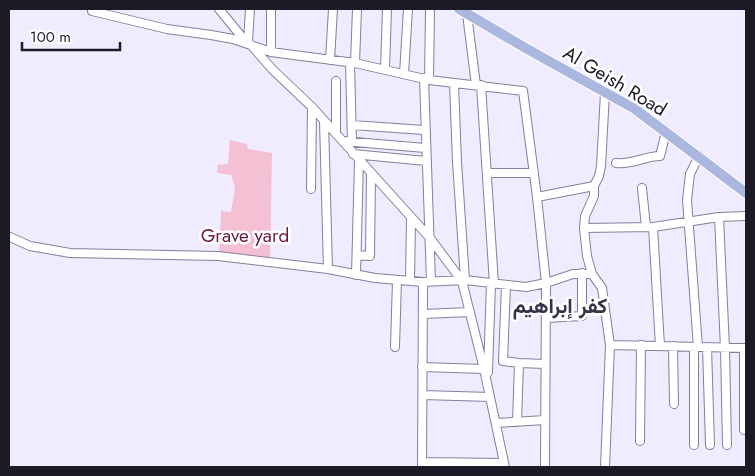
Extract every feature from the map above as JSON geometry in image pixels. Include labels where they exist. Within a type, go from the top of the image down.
[{"type":"main road","name":"Al Geish Road","points":[[463,11],[635,109],[746,193]]},
{"type":"street","points":[[92,9],[92,11],[123,20],[211,35],[250,44],[271,52],[352,63],[454,84],[479,85],[523,91],[546,283],[545,467]]},
{"type":"street","points":[[220,9],[241,36],[343,141],[430,238],[464,281]]},
{"type":"street","points":[[250,9],[250,44]]},
{"type":"street","points":[[271,9],[271,52]]},
{"type":"street","points":[[330,60],[333,9]]},
{"type":"street","points":[[352,142],[352,63],[357,9]]},
{"type":"street","points":[[385,69],[387,9]]},
{"type":"street","points":[[404,74],[408,9]]},
{"type":"street","points":[[430,9],[424,130],[430,238],[423,314],[422,465],[505,465],[464,281],[454,84]]},
{"type":"street","points":[[463,11],[479,85],[487,173],[492,284],[487,382]]},
{"type":"street","points":[[336,81],[336,134]]},
{"type":"street","points":[[605,93],[599,176],[594,186],[594,196],[585,216],[584,228],[587,256],[592,274],[602,288],[610,345],[605,467]]},
{"type":"street","points":[[311,189],[312,107]]},
{"type":"street","points":[[324,121],[328,269]]},
{"type":"street","points":[[352,125],[424,130]]},
{"type":"street","points":[[616,163],[632,163],[651,156],[660,156],[666,132]]},
{"type":"street","points":[[343,141],[425,148]]},
{"type":"street","points":[[353,154],[426,161]]},
{"type":"street","points":[[694,444],[696,347],[687,184],[699,156]]},
{"type":"street","points":[[356,275],[359,161]]},
{"type":"street","points":[[487,173],[534,173]]},
{"type":"street","points":[[357,255],[370,256],[371,174]]},
{"type":"street","points":[[537,197],[594,186]]},
{"type":"street","points":[[642,188],[649,227],[660,346]]},
{"type":"street","points":[[584,228],[649,227],[746,216]]},
{"type":"street","points":[[410,281],[411,218]]},
{"type":"street","points":[[719,218],[727,445]]},
{"type":"street","points":[[10,237],[30,246],[70,252],[218,256],[410,281],[464,281],[526,287],[546,283],[564,276],[582,273],[592,274]]},
{"type":"street","points":[[546,318],[582,316],[582,273]]},
{"type":"street","points":[[395,347],[397,280]]},
{"type":"street","points":[[506,286],[504,361],[519,364],[545,364]]},
{"type":"street","points":[[423,314],[470,312]]},
{"type":"street","points":[[610,345],[745,348],[744,430]]},
{"type":"street","points":[[640,440],[641,345]]},
{"type":"street","points":[[673,346],[674,404]]},
{"type":"street","points":[[708,347],[710,445]]},
{"type":"street","points":[[517,422],[519,364]]},
{"type":"street","points":[[422,367],[484,369]]},
{"type":"street","points":[[423,395],[490,397]]},
{"type":"street","points":[[496,423],[545,420]]},
{"type":"green space","name":"Grave yard","points":[[230,140],[247,144],[248,149],[272,153],[270,263],[219,259],[221,211],[231,212],[235,188],[231,175],[217,173],[218,165],[228,164]]},
{"type":"district","name":"كفر إبراهيم","points":[[560,306]]}]
